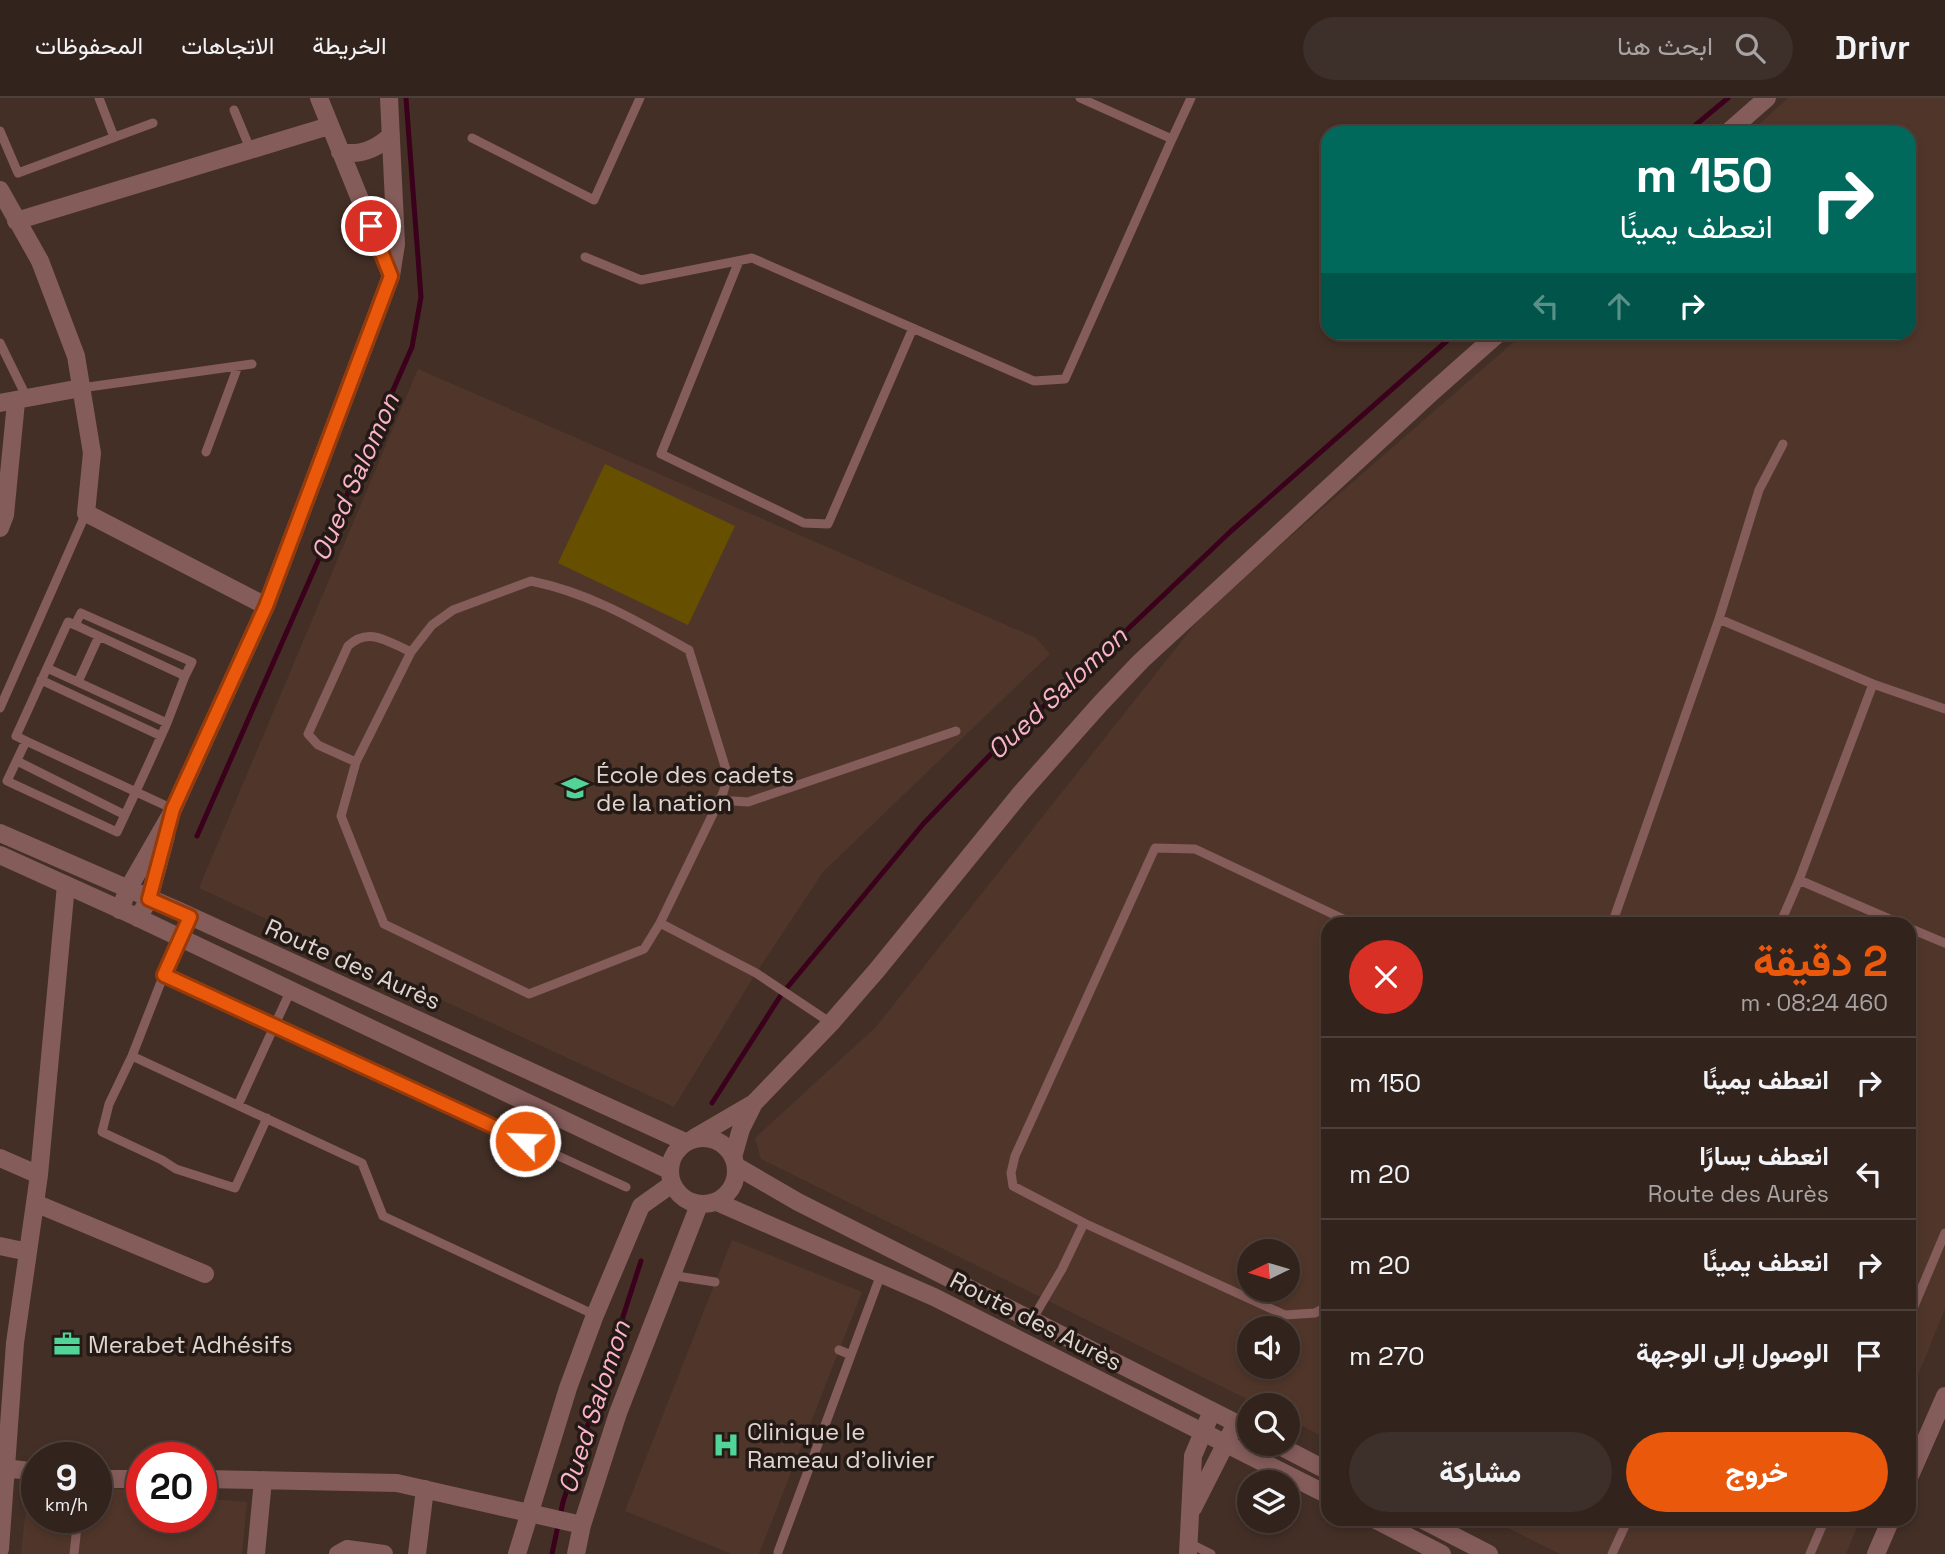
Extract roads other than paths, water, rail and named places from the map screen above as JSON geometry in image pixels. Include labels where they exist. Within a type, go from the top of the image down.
[{"type":"street","points":[[319,98],[391,276]]},
{"type":"street","points":[[120,910],[128,890],[173,809],[266,606],[391,276],[396,244],[389,98]]},
{"type":"street","points":[[1735,126],[1767,98]]},
{"type":"street","points":[[16,221],[329,126]]},
{"type":"street","points":[[341,152],[368,151],[391,135]]},
{"type":"street","points":[[0,190],[40,261],[76,356],[92,453],[86,513],[266,606]]},
{"type":"street","points":[[708,1203],[683,1198],[670,1177],[671,1159],[677,1149],[754,1103],[831,1023],[877,970],[1021,793],[1108,695],[1178,625],[1491,340]]},
{"type":"street","points":[[0,528],[5,515],[14,401],[81,388]]},
{"type":"street","points":[[138,918],[149,899],[173,809]]},
{"type":"street","name":"Route des Aurès","points":[[0,833],[690,1140]]},
{"type":"street","name":"Route des Aurès","points":[[0,855],[138,918],[670,1177]]},
{"type":"street","points":[[0,1549],[8,1342],[28,1251],[39,1175],[66,886]]},
{"type":"street","points":[[576,1554],[582,1525],[618,1413],[670,1275],[708,1203],[732,1187],[741,1129],[754,1103]]},
{"type":"street","points":[[690,1140],[704,1137],[721,1143],[734,1161]]},
{"type":"street","points":[[0,1158],[39,1175]]},
{"type":"street","name":"Route des Aurès","points":[[734,1161],[798,1202],[1237,1423]]},
{"type":"street","points":[[517,1554],[568,1388],[595,1315],[641,1206],[670,1177]]},
{"type":"street","points":[[35,1203],[205,1274]]},
{"type":"street","name":"Route des Aurès","points":[[708,1203],[933,1297],[1321,1491]]},
{"type":"street","points":[[0,1246],[28,1251]]},
{"type":"street","points":[[1916,1462],[1945,1396]]},
{"type":"street","points":[[1188,1549],[1193,1456],[1212,1411]]},
{"type":"street","points":[[1192,1511],[1226,1443],[1237,1432]]},
{"type":"street","points":[[1299,1456],[1321,1467]]},
{"type":"street","points":[[5,1468],[21,1470]]},
{"type":"street","points":[[217,1479],[397,1483],[582,1525]]},
{"type":"street","points":[[256,1554],[263,1480]]},
{"type":"street","points":[[417,1554],[425,1489]]},
{"type":"street","points":[[1388,1526],[1442,1554]]},
{"type":"street","points":[[1435,1526],[1489,1554]]},
{"type":"street","points":[[1876,1554],[1888,1526]]},
{"type":"street","points":[[338,1554],[347,1549],[384,1554]]},
{"type":"lane","points":[[99,98],[118,139]]},
{"type":"lane","points":[[472,138],[594,200],[640,98]]},
{"type":"lane","points":[[1080,98],[1172,139]]},
{"type":"lane","points":[[585,257],[641,280],[752,258],[1034,381],[1065,379],[1191,98]]},
{"type":"lane","points":[[234,110],[251,151]]},
{"type":"lane","points":[[0,131],[18,173],[98,148],[153,123]]},
{"type":"lane","points":[[740,261],[661,454],[804,523],[828,524],[913,328]]},
{"type":"lane","points":[[0,343],[14,401]]},
{"type":"lane","points":[[81,388],[252,364]]},
{"type":"lane","points":[[206,452],[238,366]]},
{"type":"lane","points":[[1614,917],[1718,619],[1759,490],[1783,444]]},
{"type":"lane","points":[[0,708],[86,513]]},
{"type":"lane","points":[[531,581],[565,588],[625,614],[689,650],[728,776],[660,923],[644,949],[529,994],[384,924],[341,816],[356,762],[411,652],[432,625],[453,610],[531,581]]},
{"type":"lane","points":[[26,741],[8,781],[117,832],[167,723],[191,662],[81,613],[75,625]]},
{"type":"lane","points":[[1718,619],[1873,684],[1945,709]]},
{"type":"lane","points":[[173,809],[16,736],[68,622],[185,676]]},
{"type":"lane","points":[[356,762],[318,745],[308,734],[348,646],[358,637],[370,635],[411,652]]},
{"type":"lane","points":[[78,682],[99,636]]},
{"type":"lane","points":[[47,668],[167,723]]},
{"type":"lane","points":[[41,680],[161,736]]},
{"type":"lane","points":[[1783,917],[1873,684]]},
{"type":"lane","points":[[719,800],[748,802],[956,731]]},
{"type":"lane","points":[[17,761],[125,815]]},
{"type":"lane","points":[[1321,1310],[1315,1313],[1285,1315],[1084,1223],[1013,1186],[1011,1173],[1015,1156],[1155,848],[1195,849],[1339,917]]},
{"type":"lane","points":[[1799,880],[1885,917]]},
{"type":"lane","points":[[190,917],[109,1104],[102,1132],[176,1169],[235,1188],[267,1118]]},
{"type":"lane","points":[[660,923],[765,978],[831,1023]]},
{"type":"lane","points":[[1916,931],[1945,943]]},
{"type":"lane","points":[[164,975],[626,1187]]},
{"type":"lane","points":[[238,1105],[290,992]]},
{"type":"lane","points":[[132,1056],[362,1163],[383,1216],[595,1315]]},
{"type":"lane","points":[[1032,1320],[1062,1269],[1084,1223]]},
{"type":"lane","points":[[1916,1301],[1945,1233]]},
{"type":"lane","points":[[778,1552],[881,1274]]},
{"type":"lane","points":[[670,1275],[715,1282]]},
{"type":"lane","points":[[839,1350],[851,1355]]},
{"type":"lane","points":[[1612,1554],[1625,1526]]},
{"type":"lane","points":[[1810,1554],[1822,1526]]},
{"type":"lane","points":[[74,1554],[76,1533]]},
{"type":"lane","points":[[1188,1549],[1211,1554]]},
{"type":"waterway","name":"Oued Salomon","points":[[197,836],[412,347],[421,297],[406,98]]},
{"type":"waterway","name":"Oued Salomon","points":[[1694,126],[1728,98]]},
{"type":"waterway","name":"Oued Salomon","points":[[712,1103],[781,995],[924,823],[991,754],[1230,532],[1448,340]]},
{"type":"waterway","name":"Oued Salomon","points":[[552,1554],[563,1502],[641,1261]]},
{"type":"place","name":"École des cadets de la nation","points":[[575,788]]},
{"type":"place","name":"Merabet Adhésifs","points":[[67,1344]]},
{"type":"place","name":"Clinique le Rameau d'olivier","points":[[726,1445]]}]
